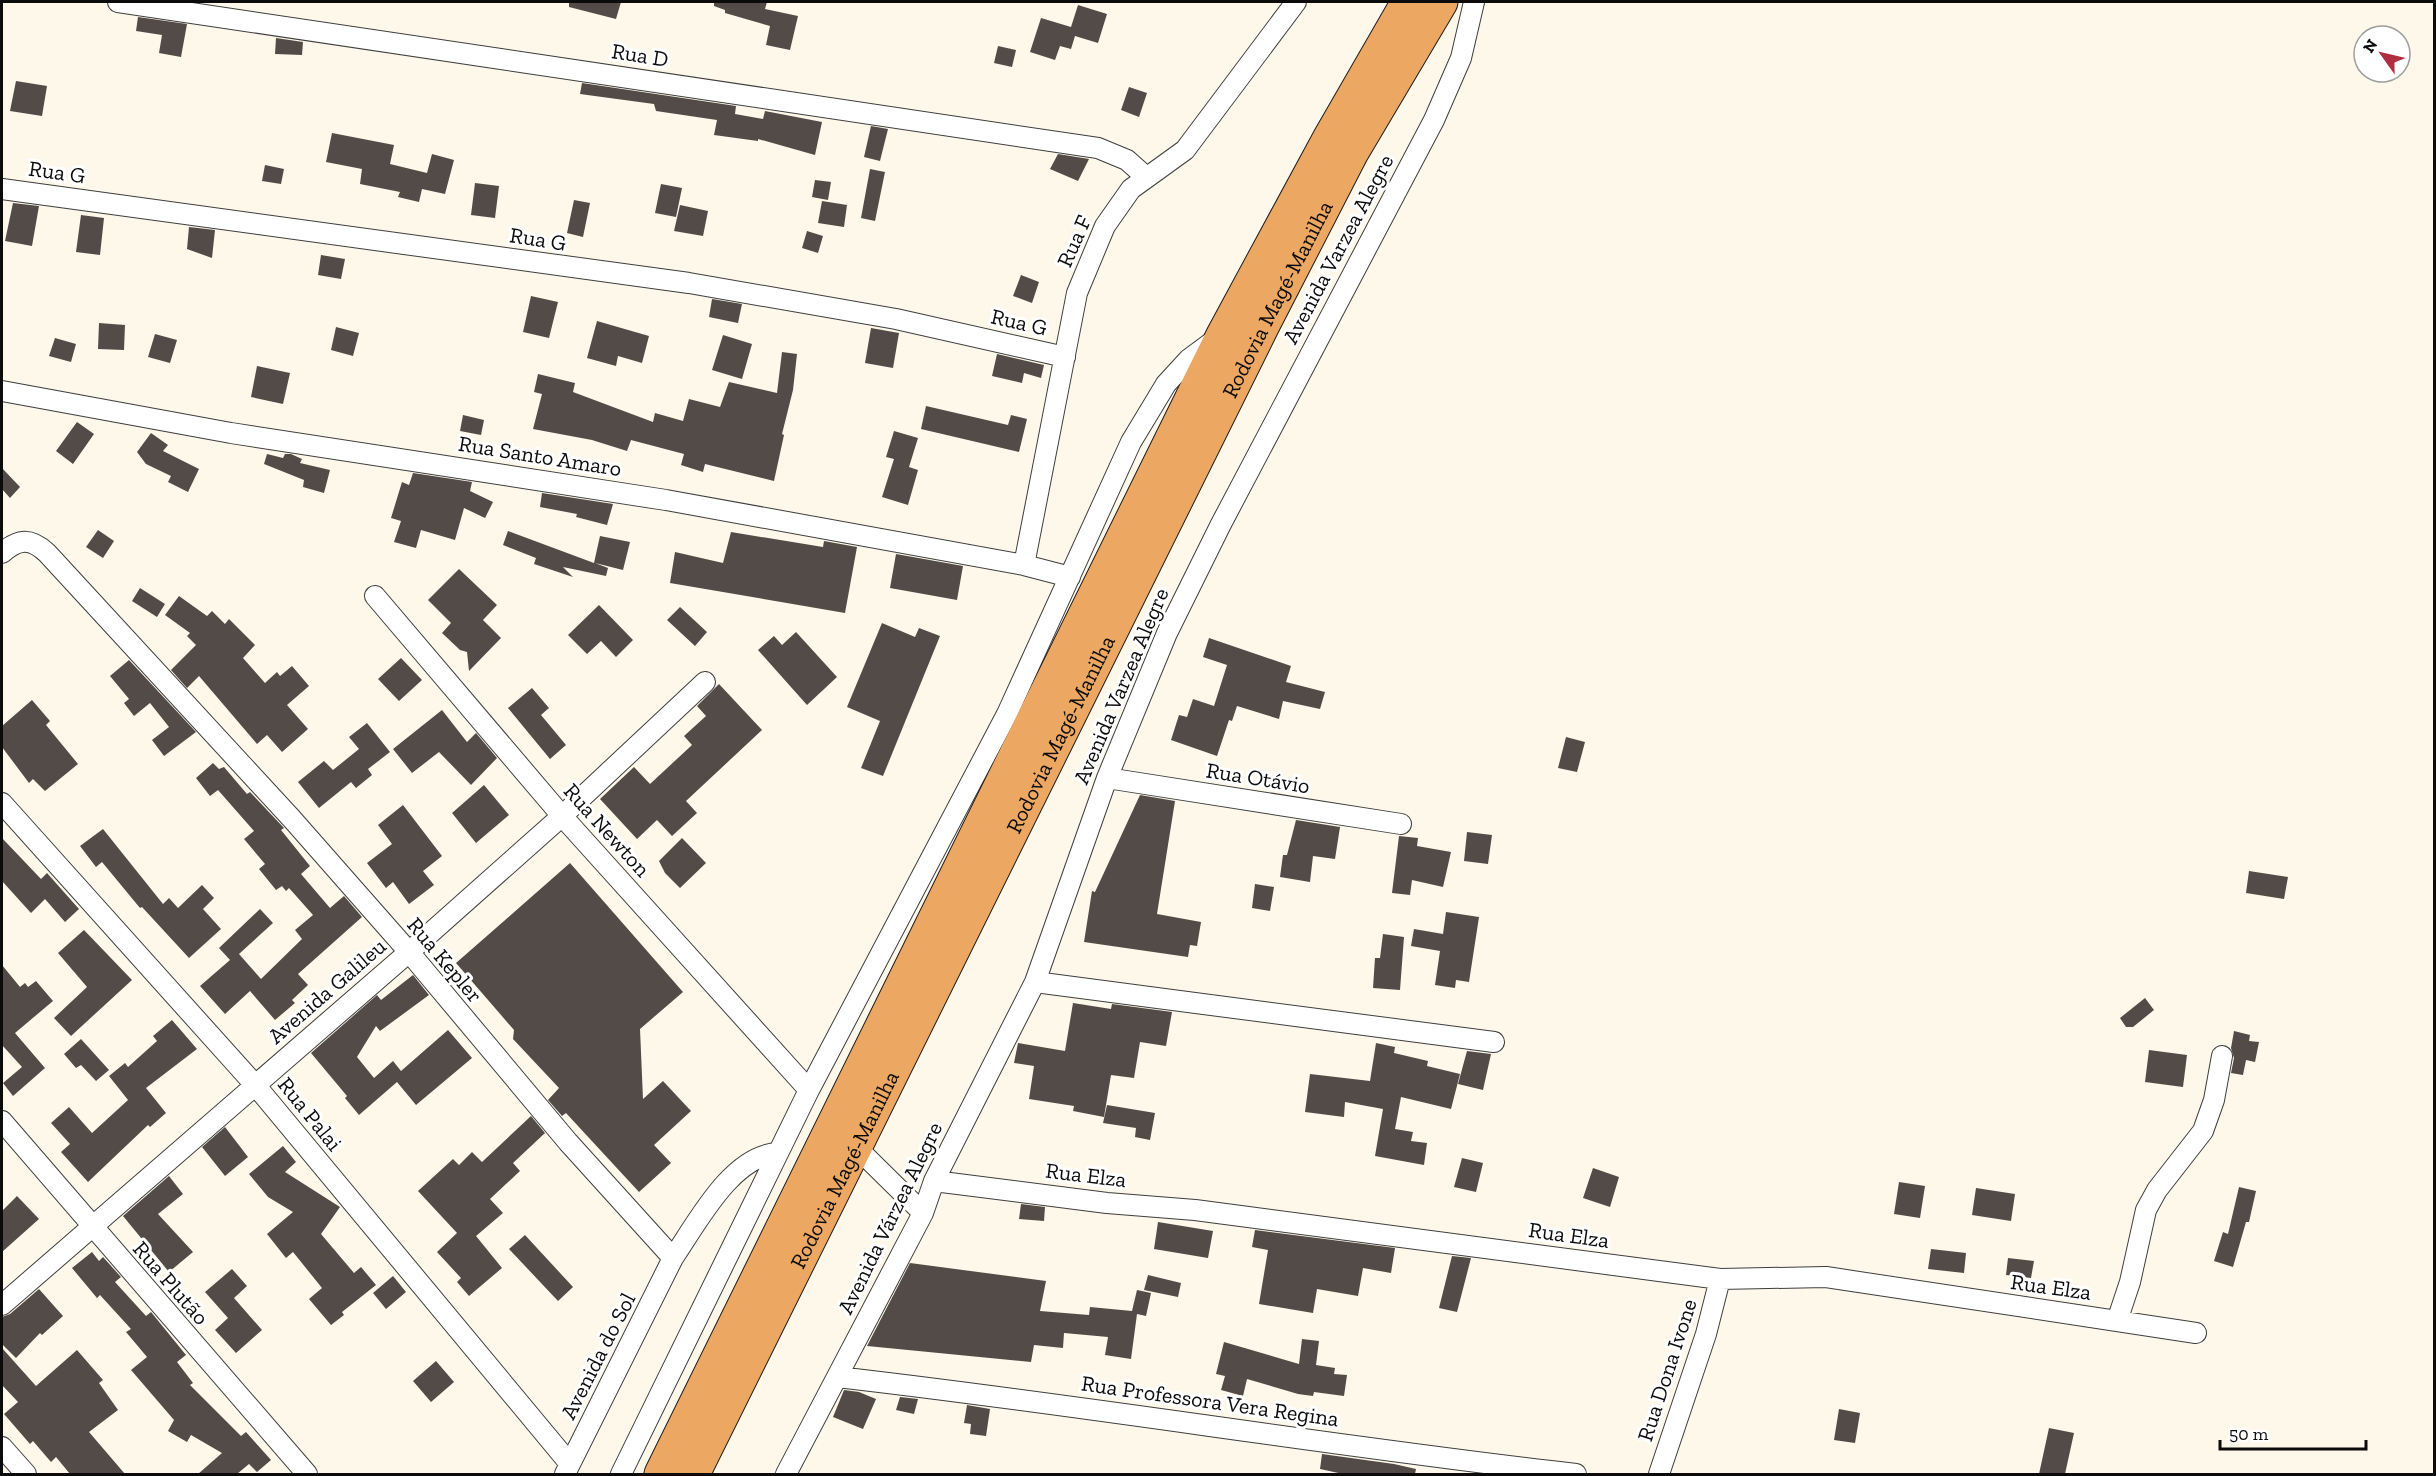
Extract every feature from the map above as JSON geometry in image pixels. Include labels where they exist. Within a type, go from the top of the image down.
[{"type":"highway","name":"Rodovia Magé-Manilha","points":[[661,1474],[1223,336],[1329,139],[1408,2]]},
{"type":"highway","name":"Rodovia Magé-Manilha","points":[[693,1474],[1263,325],[1352,152],[1441,2]]},
{"type":"street","name":"Rua D","points":[[118,2],[1098,148],[1127,160],[1146,177]]},
{"type":"street","name":"Rua F","points":[[1024,565],[1042,484],[1077,293],[1089,260],[1120,202],[1146,177],[1185,150],[1296,2]]},
{"type":"street","name":"Avenida Varzea Alegre","points":[[1035,982],[1107,778],[1167,633],[1216,534],[1434,120],[1461,58],[1474,2]]},
{"type":"street","name":"Rua G","points":[[2,189],[700,285],[896,319],[1065,357]]},
{"type":"street","points":[[621,1474],[809,1090],[1007,714],[1104,500],[1154,400],[1189,359],[1223,336]]},
{"type":"street","name":"Rua Santo Amaro","points":[[2,391],[231,433],[678,502],[1024,565],[1070,577]]},
{"type":"street","name":"Rua Kepler","points":[[2,553],[14,542],[26,540],[37,544],[292,819],[409,952],[568,1142],[673,1258]]},
{"type":"street","name":"Rua Newton","points":[[375,596],[562,816],[809,1090]]},
{"type":"street","name":"Avenida Galileu","points":[[2,1305],[409,952],[562,816],[705,682]]},
{"type":"street","name":"Rua Otávio","points":[[1107,778],[1401,824]]},
{"type":"street","name":"Rua Palai","points":[[2,803],[256,1086],[568,1469]]},
{"type":"street","points":[[1035,982],[1494,1042]]},
{"type":"street","name":"Avenida Várzea Alegre","points":[[786,1474],[923,1213],[934,1181],[1035,982]]},
{"type":"street","points":[[2117,1321],[2130,1282],[2146,1210],[2157,1190],[2203,1131],[2214,1100],[2222,1056]]},
{"type":"street","name":"Rua Plutão","points":[[2,1121],[91,1227],[307,1474]]},
{"type":"street","points":[[855,1146],[923,1213]]},
{"type":"street","points":[[673,1258],[737,1172],[749,1161],[778,1153]]},
{"type":"street","name":"Rua Elza","points":[[934,1181],[1107,1203],[1218,1213],[1720,1279],[1826,1277],[2196,1333]]},
{"type":"street","name":"Avenida do Sol","points":[[568,1469],[673,1258]]},
{"type":"street","name":"Rua Dona Ivone","points":[[1659,1474],[1706,1334],[1720,1279]]},
{"type":"street","name":"Rua Professora Vera Regina","points":[[837,1377],[1152,1416],[1455,1460],[1576,1474]]},
{"type":"street","points":[[2,1447],[26,1474]]},
{"type":"building","points":[[569,2],[621,2],[616,19],[569,7]]},
{"type":"building","points":[[714,2],[767,2],[765,9],[798,16],[790,50],[766,45],[770,26],[725,13],[725,10],[714,6]]},
{"type":"building","points":[[1078,5],[1107,14],[1098,43],[1075,36],[1071,49],[1060,46],[1055,60],[1030,52],[1041,18],[1071,27]]},
{"type":"building","points":[[138,17],[187,24],[181,57],[159,53],[162,35],[136,31]]},
{"type":"building","points":[[276,38],[303,42],[302,55],[275,54]]},
{"type":"building","points":[[998,46],[1016,50],[1012,67],[994,63]]},
{"type":"building","points":[[16,81],[47,86],[42,116],[10,111]]},
{"type":"building","points":[[582,83],[736,106],[735,114],[763,119],[765,111],[822,122],[815,155],[758,139],[758,141],[714,135],[717,120],[656,111],[654,104],[580,94]]},
{"type":"building","points":[[1129,87],[1147,93],[1139,117],[1121,110]]},
{"type":"building","points":[[871,126],[888,129],[880,161],[864,157]]},
{"type":"building","points":[[332,133],[394,145],[390,164],[427,173],[432,154],[454,160],[445,194],[422,189],[419,202],[398,197],[400,192],[360,184],[362,169],[326,162]]},
{"type":"building","points":[[1058,154],[1089,159],[1078,181],[1050,169]]},
{"type":"building","points":[[265,165],[284,169],[281,184],[262,181]]},
{"type":"building","points":[[870,169],[885,172],[875,221],[861,218]]},
{"type":"building","points":[[815,180],[831,182],[828,200],[812,197]]},
{"type":"building","points":[[475,183],[499,186],[495,218],[471,215]]},
{"type":"building","points":[[661,184],[682,188],[676,217],[655,213]]},
{"type":"building","points":[[574,200],[590,203],[583,237],[567,233]]},
{"type":"building","points":[[822,201],[847,205],[844,227],[818,223]]},
{"type":"building","points":[[13,203],[39,206],[32,246],[5,241]]},
{"type":"building","points":[[680,205],[708,211],[703,236],[674,231]]},
{"type":"building","points":[[81,215],[104,218],[100,255],[76,252]]},
{"type":"building","points":[[189,227],[215,230],[212,258],[187,249]]},
{"type":"building","points":[[807,231],[823,236],[818,253],[802,248]]},
{"type":"building","points":[[321,255],[345,259],[341,279],[318,275]]},
{"type":"building","points":[[1021,275],[1039,282],[1032,303],[1013,296]]},
{"type":"building","points":[[531,296],[558,302],[549,338],[523,332]]},
{"type":"building","points":[[712,299],[742,304],[738,323],[709,317]]},
{"type":"building","points":[[597,321],[649,336],[642,363],[618,356],[616,366],[587,358]]},
{"type":"building","points":[[99,323],[125,325],[124,350],[98,349]]},
{"type":"building","points":[[336,327],[359,333],[353,356],[331,350]]},
{"type":"building","points":[[871,328],[899,333],[893,368],[865,363]]},
{"type":"building","points":[[155,334],[177,340],[170,363],[148,357]]},
{"type":"building","points":[[723,335],[752,344],[742,379],[712,370]]},
{"type":"building","points":[[55,338],[76,344],[71,362],[49,356]]},
{"type":"building","points":[[782,352],[797,354],[793,390],[774,481],[705,464],[703,472],[681,465],[684,454],[631,440],[627,451],[592,440],[533,429],[542,394],[534,392],[538,374],[575,383],[573,392],[653,422],[655,413],[683,421],[689,399],[720,407],[729,382],[777,393]]},
{"type":"building","points":[[997,354],[1044,365],[1041,378],[1024,373],[1022,383],[992,376]]},
{"type":"building","points":[[257,366],[290,373],[283,404],[251,397]]},
{"type":"building","points":[[926,406],[1008,425],[1011,415],[1027,419],[1019,452],[921,429]]},
{"type":"building","points":[[463,415],[484,420],[481,435],[460,431]]},
{"type":"building","points":[[77,422],[94,434],[73,464],[56,451]]},
{"type":"building","points":[[894,431],[918,438],[909,467],[918,470],[908,505],[882,497],[894,459],[886,457]]},
{"type":"building","points":[[151,433],[168,445],[163,451],[199,469],[188,492],[168,482],[171,476],[146,464],[137,452]]},
{"type":"building","points":[[267,454],[283,458],[285,454],[291,454],[302,459],[300,463],[330,470],[324,493],[303,487],[304,480],[264,464]]},
{"type":"building","points":[[2,468],[20,487],[10,498],[2,489]]},
{"type":"building","points":[[413,473],[472,482],[470,491],[493,502],[485,518],[464,508],[455,540],[421,530],[416,548],[394,542],[401,521],[391,518],[402,482],[409,485]]},
{"type":"building","points":[[542,493],[613,504],[607,525],[576,517],[577,514],[540,507]]},
{"type":"building","points":[[98,530],[114,541],[103,558],[86,547]]},
{"type":"building","points":[[508,531],[594,563],[600,536],[630,542],[623,570],[595,563],[608,568],[606,576],[563,567],[573,577],[534,564],[536,558],[503,545]]},
{"type":"building","points":[[731,532],[823,547],[824,541],[857,547],[845,613],[670,583],[675,552],[723,563]]},
{"type":"building","points":[[896,554],[963,566],[957,600],[890,588]]},
{"type":"building","points":[[459,569],[497,605],[483,620],[501,638],[469,671],[467,652],[460,650],[442,633],[451,623],[428,600]]},
{"type":"building","points":[[140,588],[165,604],[157,617],[132,601]]},
{"type":"building","points":[[179,596],[207,616],[212,611],[225,624],[229,619],[255,645],[243,658],[265,683],[277,672],[280,676],[292,666],[309,686],[287,705],[308,729],[282,752],[267,735],[257,744],[199,676],[187,688],[171,670],[196,645],[187,636],[190,633],[165,615]]},
{"type":"building","points":[[599,605],[633,640],[616,657],[601,641],[587,654],[568,635]]},
{"type":"building","points":[[680,607],[707,632],[695,646],[667,620]]},
{"type":"building","points":[[882,623],[915,637],[919,628],[940,636],[883,776],[861,768],[880,721],[847,707]]},
{"type":"building","points":[[796,632],[837,677],[807,705],[758,650],[774,636],[782,645]]},
{"type":"building","points":[[1209,638],[1291,666],[1286,682],[1325,692],[1320,709],[1283,701],[1279,719],[1237,706],[1232,721],[1229,720],[1217,756],[1171,740],[1179,715],[1187,717],[1193,699],[1214,706],[1227,665],[1203,657]]},
{"type":"building","points":[[401,658],[422,680],[399,701],[378,679]]},
{"type":"building","points":[[129,660],[196,732],[164,756],[152,740],[169,727],[150,703],[134,716],[124,703],[129,699],[110,676]]},
{"type":"building","points":[[719,684],[762,730],[686,801],[697,813],[672,836],[657,820],[637,839],[600,799],[634,767],[650,784],[692,745],[684,736],[706,716],[697,706]]},
{"type":"building","points":[[532,688],[549,708],[541,715],[566,745],[550,759],[508,708]]},
{"type":"building","points":[[32,700],[50,721],[46,725],[78,764],[45,791],[33,779],[29,783],[2,747],[2,726]]},
{"type":"building","points":[[442,710],[467,742],[476,733],[497,758],[471,785],[439,752],[412,773],[393,749]]},
{"type":"building","points":[[367,723],[390,752],[368,769],[372,775],[356,788],[351,782],[319,808],[298,782],[324,761],[333,770],[359,749],[349,737]]},
{"type":"building","points":[[1566,737],[1585,742],[1577,772],[1558,768]]},
{"type":"building","points":[[213,763],[219,769],[224,767],[247,794],[250,792],[284,828],[281,830],[310,866],[301,874],[330,908],[344,896],[362,917],[298,974],[308,985],[292,1000],[295,1003],[275,1020],[250,991],[225,1014],[200,986],[230,960],[219,948],[260,909],[273,923],[239,954],[261,979],[302,939],[295,930],[313,915],[289,888],[286,891],[282,886],[276,890],[259,869],[265,864],[244,839],[254,831],[218,790],[210,796],[196,778]]},
{"type":"building","points":[[484,785],[509,815],[476,843],[452,813]]},
{"type":"building","points":[[1140,795],[1175,801],[1157,914],[1201,922],[1197,946],[1190,945],[1188,957],[1084,942],[1092,891],[1095,892]]},
{"type":"building","points":[[403,805],[442,856],[423,871],[434,885],[409,904],[393,882],[386,888],[367,863],[392,844],[378,825]]},
{"type":"building","points":[[1296,820],[1340,827],[1335,859],[1313,856],[1310,882],[1280,877],[1283,855],[1287,855]]},
{"type":"building","points":[[103,829],[163,904],[169,898],[178,908],[202,885],[214,898],[203,909],[221,929],[189,958],[142,907],[140,908],[102,862],[96,867],[80,846]]},
{"type":"building","points":[[1467,832],[1492,835],[1488,864],[1464,861]]},
{"type":"building","points":[[1399,836],[1418,838],[1417,846],[1451,852],[1443,887],[1412,880],[1410,895],[1392,893]]},
{"type":"building","points":[[2,838],[41,879],[47,873],[79,909],[65,922],[45,899],[31,913],[2,881]]},
{"type":"building","points":[[682,838],[706,863],[680,888],[665,873],[659,861]]},
{"type":"building","points":[[570,863],[683,992],[640,1029],[643,1099],[663,1081],[691,1111],[654,1145],[671,1163],[639,1192],[566,1113],[562,1116],[548,1100],[559,1088],[513,1039],[514,1030],[456,963]]},
{"type":"building","points":[[2249,871],[2288,877],[2284,899],[2246,893]]},
{"type":"building","points":[[1255,884],[1274,887],[1270,911],[1252,908]]},
{"type":"building","points":[[1446,912],[1479,917],[1469,982],[1456,980],[1455,988],[1435,985],[1440,951],[1411,946],[1414,929],[1443,934]]},
{"type":"building","points":[[84,930],[132,980],[71,1036],[54,1018],[87,987],[58,953]]},
{"type":"building","points":[[1383,934],[1404,937],[1400,990],[1373,988],[1375,958],[1380,958]]},
{"type":"building","points":[[2,965],[20,987],[25,983],[28,987],[36,981],[53,1001],[15,1033],[45,1068],[13,1096],[3,1083],[22,1067],[2,1045]]},
{"type":"building","points":[[413,975],[429,995],[380,1031],[376,1026],[357,1057],[374,1078],[393,1061],[401,1071],[448,1030],[472,1058],[416,1105],[397,1082],[359,1115],[345,1098],[347,1096],[311,1053],[377,995],[381,1000]]},
{"type":"building","points":[[2145,998],[2154,1010],[2133,1027],[2126,1027],[2120,1018]]},
{"type":"building","points":[[1073,1003],[1111,1009],[1112,1004],[1172,1012],[1166,1046],[1140,1042],[1134,1078],[1111,1075],[1104,1117],[1073,1111],[1074,1106],[1029,1099],[1034,1066],[1014,1063],[1018,1043],[1065,1051]]},
{"type":"building","points":[[172,1020],[197,1049],[146,1088],[166,1113],[150,1127],[148,1125],[88,1182],[61,1152],[70,1144],[51,1123],[69,1107],[92,1133],[128,1100],[109,1076],[125,1063],[128,1067],[157,1041],[153,1036]]},
{"type":"building","points":[[2234,1031],[2250,1035],[2249,1041],[2259,1042],[2255,1062],[2246,1060],[2243,1075],[2231,1073],[2234,1058],[2231,1048]]},
{"type":"building","points":[[81,1039],[109,1070],[96,1081],[81,1065],[76,1068],[64,1054]]},
{"type":"building","points":[[1376,1043],[1395,1047],[1394,1053],[1428,1061],[1427,1066],[1460,1074],[1451,1109],[1401,1097],[1395,1129],[1413,1132],[1411,1141],[1427,1143],[1424,1165],[1375,1156],[1383,1109],[1345,1102],[1344,1117],[1305,1112],[1310,1074],[1370,1081]]},
{"type":"building","points":[[2149,1050],[2187,1055],[2183,1087],[2145,1082]]},
{"type":"building","points":[[1467,1051],[1491,1054],[1483,1090],[1458,1084]]},
{"type":"building","points":[[1107,1105],[1155,1113],[1150,1140],[1135,1137],[1136,1128],[1103,1123]]},
{"type":"building","points":[[531,1116],[545,1133],[513,1163],[520,1171],[490,1199],[503,1213],[476,1236],[502,1268],[469,1296],[457,1282],[461,1278],[437,1252],[457,1233],[418,1191],[453,1159],[459,1165],[472,1152],[482,1162]]},
{"type":"building","points":[[225,1127],[248,1157],[225,1176],[202,1147]]},
{"type":"building","points":[[283,1146],[296,1162],[285,1172],[340,1207],[321,1234],[354,1273],[361,1267],[376,1285],[342,1312],[344,1315],[331,1325],[309,1299],[322,1288],[293,1252],[286,1258],[267,1234],[293,1212],[268,1197],[249,1174]]},
{"type":"building","points":[[1462,1158],[1483,1163],[1476,1192],[1454,1187]]},
{"type":"building","points":[[1593,1168],[1619,1177],[1610,1207],[1583,1198]]},
{"type":"building","points":[[169,1176],[183,1194],[158,1214],[193,1252],[169,1272],[123,1216]]},
{"type":"building","points":[[1899,1182],[1925,1186],[1920,1218],[1894,1214]]},
{"type":"building","points":[[2239,1187],[2256,1191],[2249,1222],[2246,1222],[2233,1267],[2214,1261],[2223,1232],[2228,1234]]},
{"type":"building","points":[[1976,1188],[2015,1194],[2011,1221],[1972,1215]]},
{"type":"building","points":[[17,1196],[39,1219],[2,1252],[2,1211]]},
{"type":"building","points":[[1021,1204],[1045,1207],[1044,1221],[1019,1219]]},
{"type":"building","points":[[1158,1222],[1213,1231],[1208,1258],[1154,1249]]},
{"type":"building","points":[[1255,1230],[1395,1248],[1391,1273],[1363,1268],[1358,1296],[1317,1289],[1313,1313],[1259,1304],[1268,1250],[1252,1247]]},
{"type":"building","points":[[525,1235],[573,1287],[558,1301],[509,1249]]},
{"type":"building","points":[[1931,1249],[1966,1253],[1964,1273],[1928,1269]]},
{"type":"building","points":[[92,1252],[99,1261],[103,1257],[121,1277],[115,1282],[146,1316],[151,1312],[186,1355],[177,1362],[193,1383],[190,1385],[241,1436],[246,1432],[271,1460],[257,1472],[249,1464],[237,1474],[198,1474],[222,1453],[191,1435],[187,1442],[168,1431],[174,1420],[131,1370],[147,1357],[126,1332],[131,1329],[100,1295],[97,1298],[72,1268]]},
{"type":"building","points":[[1452,1256],[1471,1258],[1457,1312],[1439,1308]]},
{"type":"building","points":[[2008,1258],[2034,1261],[2031,1278],[2006,1275]]},
{"type":"building","points":[[910,1263],[1046,1281],[1040,1311],[1089,1315],[1090,1307],[1132,1311],[1137,1290],[1151,1293],[1146,1316],[1137,1314],[1131,1359],[1105,1355],[1108,1337],[1064,1333],[1063,1348],[1034,1345],[1031,1362],[867,1346]]},
{"type":"building","points":[[232,1269],[247,1286],[234,1298],[262,1330],[236,1353],[215,1330],[228,1318],[205,1292]]},
{"type":"building","points":[[1148,1275],[1181,1283],[1178,1297],[1144,1290]]},
{"type":"building","points":[[393,1276],[406,1292],[386,1309],[373,1293]]},
{"type":"building","points":[[39,1289],[63,1316],[42,1335],[40,1333],[16,1358],[2,1344],[2,1317],[10,1314]]},
{"type":"building","points":[[1302,1339],[1319,1341],[1316,1365],[1335,1368],[1334,1374],[1347,1375],[1344,1396],[1314,1392],[1313,1396],[1298,1394],[1247,1379],[1243,1396],[1221,1390],[1225,1376],[1216,1374],[1224,1342],[1299,1364]]},
{"type":"building","points":[[2,1348],[36,1386],[77,1350],[103,1380],[99,1383],[118,1410],[89,1432],[125,1474],[70,1474],[56,1457],[51,1462],[33,1441],[30,1444],[4,1414],[18,1402],[2,1385]]},
{"type":"building","points":[[436,1361],[454,1382],[431,1402],[413,1381]]},
{"type":"building","points":[[844,1390],[859,1392],[876,1399],[863,1429],[833,1417]]},
{"type":"building","points":[[900,1397],[918,1399],[914,1414],[896,1410]]},
{"type":"building","points":[[967,1405],[990,1409],[986,1436],[970,1434],[971,1424],[964,1423]]},
{"type":"building","points":[[1839,1409],[1860,1413],[1855,1443],[1834,1440]]},
{"type":"building","points":[[2049,1428],[2074,1433],[2065,1474],[2039,1474]]},
{"type":"building","points":[[1322,1454],[1416,1469],[1415,1474],[1343,1474],[1320,1469]]}]
